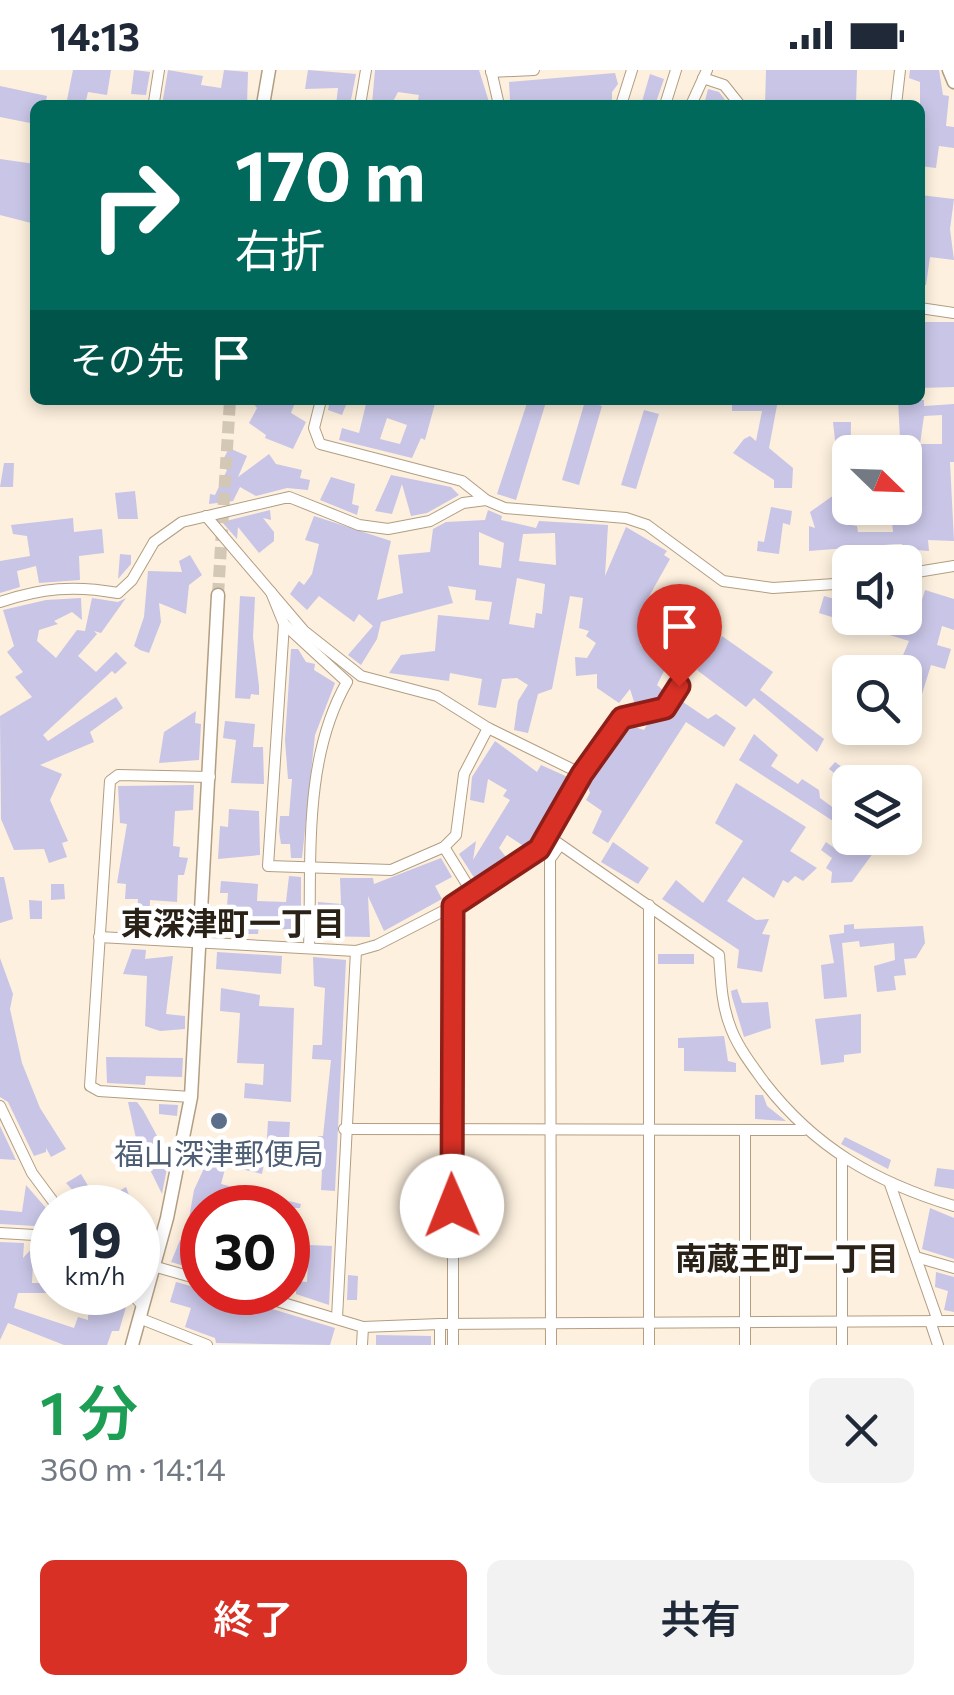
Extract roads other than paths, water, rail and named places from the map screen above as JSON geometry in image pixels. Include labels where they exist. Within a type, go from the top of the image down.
[{"type":"street","points":[[154,100],[159,70]]},
{"type":"street","points":[[264,100],[268,70]]},
{"type":"street","points":[[361,100],[366,70]]},
{"type":"street","points":[[498,100],[491,71],[534,70]]},
{"type":"street","points":[[623,100],[632,70]]},
{"type":"street","points":[[667,100],[676,70]]},
{"type":"street","points":[[897,100],[900,70]]},
{"type":"street","points":[[950,70],[954,82]]},
{"type":"street","points":[[693,100],[705,74],[724,85],[735,100]]},
{"type":"street","points":[[925,309],[954,312]]},
{"type":"street","points":[[320,405],[314,428],[320,444],[462,481],[486,500],[506,508],[626,518],[647,525],[723,582],[788,588],[832,584]]},
{"type":"street","points":[[0,602],[43,588],[80,586],[118,592],[132,580],[154,542],[182,522],[288,497],[360,525],[388,529],[430,521],[463,503],[486,500]]},
{"type":"street","points":[[206,516],[325,652],[361,676],[437,696],[488,728],[582,774]]},
{"type":"street","points":[[922,571],[954,566]]},
{"type":"street","points":[[272,592],[284,624],[268,866],[391,870],[444,847],[456,834],[464,774],[488,728]]},
{"type":"street","points":[[160,1240],[191,1097],[218,595]]},
{"type":"street","points":[[284,624],[346,682],[332,706],[321,746],[309,948]]},
{"type":"street","points":[[99,938],[356,950],[377,946],[453,906],[539,849],[582,774],[622,718],[665,708],[679,686]]},
{"type":"street","points":[[191,1097],[99,1091],[90,1086],[110,781],[118,775],[210,777]]},
{"type":"street","points":[[548,836],[719,955],[724,1007],[734,1036],[757,1073],[804,1130],[842,1159],[890,1184],[954,1206]]},
{"type":"street","points":[[552,1345],[550,859],[560,845]]},
{"type":"street","points":[[444,847],[473,894]]},
{"type":"street","points":[[649,905],[649,1345]]},
{"type":"street","points":[[453,906],[453,1345]]},
{"type":"street","points":[[337,1318],[356,950]]},
{"type":"street","points":[[0,1106],[41,1185]]},
{"type":"street","points":[[344,1130],[804,1130]]},
{"type":"street","points":[[746,1130],[746,1345]]},
{"type":"street","points":[[842,1159],[842,1345]]},
{"type":"street","points":[[890,1184],[916,1257],[938,1345]]},
{"type":"street","points":[[0,1232],[30,1234]]},
{"type":"street","points":[[916,1257],[954,1268]]},
{"type":"street","points":[[310,1310],[362,1327],[551,1322],[954,1321]]},
{"type":"street","points":[[132,1345],[140,1315]]},
{"type":"street","points":[[147,1315],[207,1345]]},
{"type":"street","points":[[440,1324],[440,1345]]},
{"type":"street","points":[[362,1327],[362,1345]]},
{"type":"tunnel","points":[[218,595],[230,405]]},
{"type":"place","name":"福山深津郵便局","points":[[219,1121]]},
{"type":"district","name":"東深津町一丁目","points":[[233,924]]},
{"type":"district","name":"南蔵王町一丁目","points":[[787,1259]]}]
